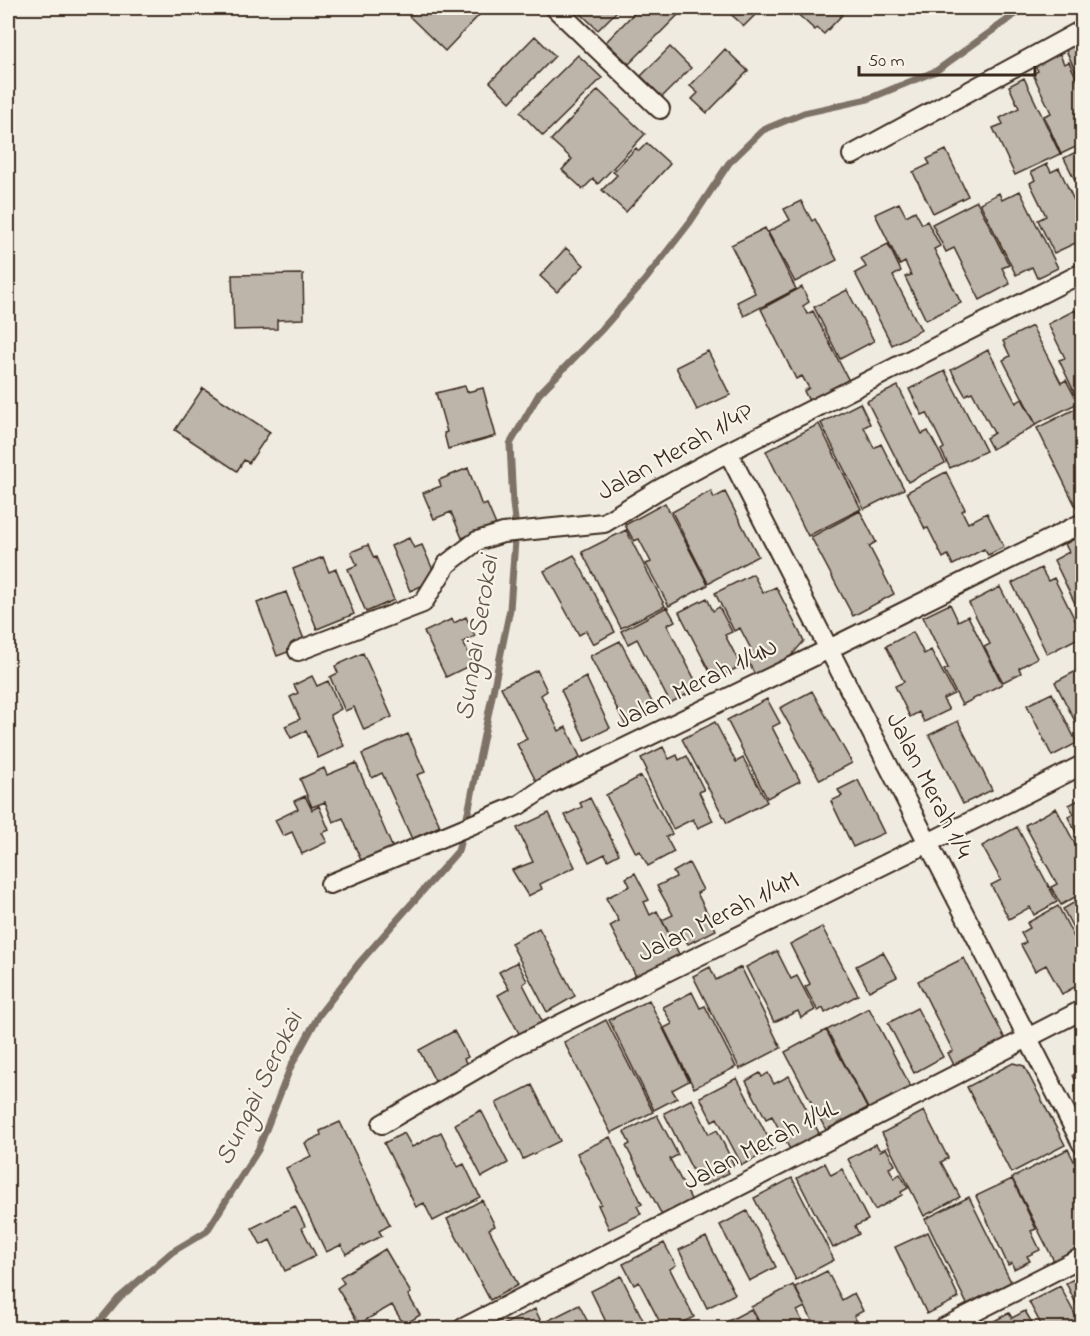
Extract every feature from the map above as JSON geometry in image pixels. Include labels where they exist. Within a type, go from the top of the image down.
[{"type":"street","points":[[555,8],[660,109]]},
{"type":"street","points":[[852,155],[1083,30]]},
{"type":"street","name":"Jalan Merah 1/4P","points":[[298,651],[423,603],[447,564],[477,541],[502,533],[604,523],[658,490],[728,452],[1083,273]]},
{"type":"street","name":"Jalan Merah 1/4","points":[[728,452],[1083,1144]]},
{"type":"street","name":"Jalan Merah 1/4N","points":[[330,884],[519,805],[550,784],[1083,523]]},
{"type":"street","name":"Jalan Merah 1/4M","points":[[382,1124],[516,1046],[1083,765]]},
{"type":"street","name":"Jalan Merah 1/4L","points":[[463,1329],[1083,1010]]},
{"type":"street","points":[[943,1329],[1083,1257]]},
{"type":"building","points":[[417,8],[477,8],[482,12],[445,51],[409,16]]},
{"type":"building","points":[[575,8],[620,8],[598,30]]},
{"type":"building","points":[[639,8],[685,8],[629,64],[606,42]]},
{"type":"building","points":[[724,8],[762,8],[744,26]]},
{"type":"building","points":[[791,8],[837,8],[842,15],[824,34],[817,28],[815,30]]},
{"type":"building","points":[[535,36],[555,56],[510,102],[490,82]]},
{"type":"building","points":[[1082,40],[1082,85],[1065,48]]},
{"type":"building","points":[[670,47],[691,68],[662,97],[641,76]]},
{"type":"building","points":[[725,49],[748,71],[707,113],[692,99],[698,93],[690,86]]},
{"type":"building","points":[[1058,50],[1064,64],[1069,62],[1082,90],[1082,144],[1061,154],[1044,116],[1051,113],[1033,74],[1038,71],[1033,62]]},
{"type":"building","points":[[578,55],[602,78],[543,136],[520,112]]},
{"type":"building","points":[[1024,78],[1060,154],[1015,175],[993,128],[1003,124],[1000,118],[1019,108],[1009,86]]},
{"type":"building","points":[[598,90],[645,134],[598,184],[593,179],[583,189],[562,170],[572,159],[551,140]]},
{"type":"building","points":[[647,143],[670,164],[626,212],[602,190],[617,175],[613,172],[636,148],[639,151]]},
{"type":"building","points":[[1082,149],[1082,181],[1077,184],[1064,158]]},
{"type":"building","points":[[946,150],[968,196],[933,213],[913,172],[930,164],[927,159]]},
{"type":"building","points":[[1047,164],[1051,172],[1059,168],[1082,218],[1082,240],[1054,253],[1038,220],[1046,216],[1030,183],[1035,180],[1031,172]]},
{"type":"building","points":[[1020,191],[1058,268],[1037,278],[1032,267],[1016,275],[980,203],[999,193],[1002,200]]},
{"type":"building","points":[[801,201],[812,221],[815,219],[837,260],[795,282],[768,232],[790,220],[784,209]]},
{"type":"building","points":[[977,201],[1009,265],[1002,268],[1010,284],[980,300],[954,248],[946,252],[932,224]]},
{"type":"building","points":[[899,203],[906,216],[915,211],[922,224],[927,221],[940,246],[934,249],[961,303],[926,320],[905,277],[911,275],[905,262],[900,265],[875,214]]},
{"type":"building","points":[[765,228],[796,289],[744,316],[737,302],[755,293],[731,245]]},
{"type":"building","points":[[888,244],[901,271],[893,276],[921,330],[892,345],[855,273],[866,267],[861,258]]},
{"type":"building","points":[[566,248],[584,265],[557,292],[540,276]]},
{"type":"building","points":[[303,274],[304,319],[277,320],[277,329],[234,330],[232,275]]},
{"type":"building","points":[[802,287],[809,302],[803,306],[807,314],[813,311],[849,381],[809,401],[804,391],[809,388],[802,376],[796,379],[761,309]]},
{"type":"building","points":[[847,290],[874,341],[840,359],[814,307]]},
{"type":"building","points":[[1075,310],[1082,326],[1082,398],[1078,400],[1059,360],[1065,358],[1048,324]]},
{"type":"building","points":[[1032,326],[1061,383],[1066,380],[1078,403],[1036,424],[1003,360],[1010,356],[1003,341]]},
{"type":"building","points":[[988,350],[1016,403],[1022,399],[1036,425],[992,449],[986,438],[994,433],[972,392],[965,395],[951,370]]},
{"type":"building","points":[[708,351],[730,395],[697,410],[676,367]]},
{"type":"building","points":[[945,371],[986,451],[950,468],[941,450],[944,448],[927,413],[922,415],[909,389]]},
{"type":"building","points":[[465,386],[467,392],[483,388],[496,436],[448,449],[444,433],[447,432],[436,393]]},
{"type":"building","points":[[898,386],[922,434],[928,431],[945,463],[908,482],[867,401]]},
{"type":"building","points":[[203,388],[270,432],[249,463],[244,460],[237,471],[175,430]]},
{"type":"building","points":[[860,403],[870,424],[864,427],[874,448],[881,444],[904,489],[864,509],[821,423]]},
{"type":"building","points":[[1079,407],[1082,413],[1082,509],[1078,511],[1037,428]]},
{"type":"building","points":[[819,424],[861,509],[808,536],[766,451]]},
{"type":"building","points":[[468,468],[482,506],[487,504],[496,525],[462,538],[451,512],[434,519],[423,493],[441,486],[439,480]]},
{"type":"building","points":[[946,472],[965,509],[962,511],[968,523],[987,513],[1004,547],[988,555],[984,549],[953,565],[948,555],[943,558],[928,528],[925,529],[907,492]]},
{"type":"building","points":[[711,491],[714,498],[725,492],[758,556],[708,583],[672,512]]},
{"type":"building","points":[[665,503],[708,585],[669,606],[646,564],[651,562],[639,539],[634,541],[625,525]]},
{"type":"building","points":[[860,511],[876,542],[869,546],[894,594],[853,616],[811,537]]},
{"type":"building","points":[[626,530],[665,606],[621,628],[582,552]]},
{"type":"building","points":[[1082,535],[1082,618],[1054,560],[1069,552],[1065,544]]},
{"type":"building","points":[[409,538],[414,548],[422,545],[437,579],[410,591],[391,546]]},
{"type":"building","points":[[368,545],[374,558],[376,557],[394,600],[366,612],[348,569],[357,565],[351,552]]},
{"type":"building","points":[[574,555],[615,632],[593,644],[586,631],[579,635],[544,571]]},
{"type":"building","points":[[323,557],[329,572],[336,569],[354,614],[317,629],[293,569]]},
{"type":"building","points":[[1041,568],[1048,581],[1054,578],[1082,634],[1047,654],[1012,583]]},
{"type":"building","points":[[753,574],[763,593],[776,587],[804,641],[791,656],[755,675],[745,655],[752,651],[740,628],[734,631],[715,593]]},
{"type":"building","points":[[1000,587],[1037,658],[1019,668],[1021,673],[1003,682],[984,647],[990,644],[969,603]]},
{"type":"building","points":[[286,592],[306,645],[277,656],[257,603]]},
{"type":"building","points":[[707,598],[713,611],[719,607],[732,632],[725,635],[741,666],[714,680],[679,612]]},
{"type":"building","points":[[950,604],[958,621],[968,616],[1002,684],[962,705],[944,670],[948,668],[923,617]]},
{"type":"building","points":[[667,607],[675,621],[667,625],[699,688],[670,703],[637,639],[628,644],[621,631]]},
{"type":"building","points":[[466,617],[475,636],[463,642],[473,664],[446,677],[424,632],[452,619],[454,623]]},
{"type":"building","points":[[913,632],[924,654],[931,650],[954,694],[943,699],[949,710],[924,722],[919,712],[910,717],[895,686],[904,682],[886,646]]},
{"type":"building","points":[[620,641],[655,708],[625,724],[590,656]]},
{"type":"building","points":[[363,653],[392,717],[364,730],[354,707],[345,711],[330,677],[338,673],[335,666]]},
{"type":"building","points":[[1082,668],[1082,735],[1055,682]]},
{"type":"building","points":[[537,670],[547,691],[541,695],[559,731],[566,727],[581,759],[536,781],[517,744],[527,739],[501,687]]},
{"type":"building","points":[[312,676],[317,686],[328,681],[341,709],[330,715],[344,746],[318,758],[306,731],[291,738],[285,726],[300,719],[290,697],[298,693],[294,685]]},
{"type":"building","points":[[586,677],[610,728],[585,740],[561,690]]},
{"type":"building","points":[[812,691],[852,763],[820,780],[780,708]]},
{"type":"building","points":[[1052,693],[1077,743],[1052,756],[1027,705]]},
{"type":"building","points":[[767,699],[780,723],[772,727],[800,781],[767,798],[727,720]]},
{"type":"building","points":[[958,721],[992,790],[963,804],[929,735]]},
{"type":"building","points":[[715,722],[736,762],[743,758],[767,802],[727,823],[682,739]]},
{"type":"building","points":[[408,734],[425,772],[417,775],[440,826],[412,839],[382,773],[372,778],[362,754]]},
{"type":"building","points":[[663,747],[669,759],[677,755],[679,760],[687,756],[704,790],[699,792],[713,821],[698,828],[693,819],[673,829],[641,758]]},
{"type":"building","points":[[356,763],[394,851],[363,865],[343,818],[333,822],[325,802],[312,807],[300,779],[324,768],[327,775]]},
{"type":"building","points":[[641,776],[672,834],[666,837],[674,852],[648,866],[640,851],[636,853],[606,795]]},
{"type":"building","points":[[858,780],[884,833],[853,847],[831,801],[842,796],[838,790]]},
{"type":"building","points":[[305,796],[312,810],[319,806],[329,830],[322,833],[327,842],[302,854],[292,832],[283,836],[275,820],[298,809],[294,801]]},
{"type":"building","points":[[590,798],[619,854],[608,860],[605,854],[589,862],[565,815],[582,807],[580,803]]},
{"type":"building","points":[[1082,798],[1082,839],[1080,840],[1068,817],[1074,814],[1069,805]]},
{"type":"building","points":[[1056,808],[1082,857],[1082,893],[1061,905],[1051,887],[1057,884],[1025,825]]},
{"type":"building","points":[[549,813],[575,867],[540,884],[542,889],[528,896],[512,870],[533,862],[517,828]]},
{"type":"building","points":[[1017,827],[1057,902],[1034,915],[1030,907],[1009,919],[991,885],[1001,880],[982,846]]},
{"type":"building","points":[[689,863],[703,890],[697,893],[716,930],[688,944],[684,937],[674,943],[662,920],[673,915],[657,886],[676,877],[673,872]]},
{"type":"building","points":[[635,873],[649,900],[644,902],[650,915],[657,911],[681,958],[638,980],[610,926],[619,921],[606,898],[630,886],[626,878]]},
{"type":"building","points":[[1082,898],[1082,935],[1078,937],[1063,909]]},
{"type":"building","points":[[1058,906],[1082,953],[1082,983],[1062,994],[1046,965],[1035,971],[1021,945],[1026,942],[1021,933],[1030,928],[1027,923]]},
{"type":"building","points":[[822,927],[858,995],[825,1013],[823,1008],[818,1011],[805,987],[810,984],[790,944]]},
{"type":"building","points":[[539,928],[575,996],[547,1012],[511,943]]},
{"type":"building","points":[[777,951],[791,979],[797,976],[815,1010],[801,1018],[798,1011],[774,1022],[746,967]]},
{"type":"building","points":[[883,952],[897,977],[869,991],[856,966]]},
{"type":"building","points":[[964,958],[1005,1039],[954,1065],[948,1053],[953,1051],[918,981]]},
{"type":"building","points":[[517,962],[527,981],[523,984],[543,1023],[520,1035],[498,995],[509,989],[499,972]]},
{"type":"building","points":[[710,967],[716,980],[741,967],[781,1048],[740,1069],[693,976]]},
{"type":"building","points":[[692,992],[700,1008],[705,1006],[736,1067],[694,1088],[664,1028],[672,1024],[663,1007]]},
{"type":"building","points":[[649,1000],[689,1081],[672,1090],[677,1098],[654,1110],[609,1020]]},
{"type":"building","points":[[869,1008],[912,1089],[870,1112],[827,1030]]},
{"type":"building","points":[[917,1008],[943,1057],[914,1073],[888,1023]]},
{"type":"building","points":[[606,1020],[653,1112],[611,1133],[564,1042]]},
{"type":"building","points":[[826,1030],[867,1108],[826,1130],[785,1052]]},
{"type":"building","points":[[454,1031],[468,1057],[464,1059],[469,1068],[437,1085],[419,1050]]},
{"type":"building","points":[[1013,1063],[1024,1066],[1065,1145],[1011,1173],[967,1087]]},
{"type":"building","points":[[1082,1070],[1082,1093],[1073,1075]]},
{"type":"building","points":[[760,1073],[762,1077],[768,1073],[774,1084],[789,1076],[820,1135],[791,1151],[772,1116],[766,1119],[746,1081]]},
{"type":"building","points":[[737,1078],[774,1149],[742,1165],[717,1118],[712,1121],[700,1097]]},
{"type":"building","points":[[532,1085],[560,1141],[523,1159],[496,1103]]},
{"type":"building","points":[[692,1099],[709,1134],[717,1130],[734,1165],[727,1169],[729,1173],[701,1187],[664,1113]]},
{"type":"building","points":[[481,1110],[508,1163],[482,1177],[455,1124]]},
{"type":"building","points":[[924,1111],[948,1158],[941,1162],[960,1197],[924,1216],[882,1133]]},
{"type":"building","points":[[657,1115],[678,1155],[670,1159],[693,1203],[664,1219],[626,1146],[630,1144],[624,1132]]},
{"type":"building","points":[[340,1122],[390,1225],[379,1231],[382,1236],[346,1254],[341,1245],[326,1252],[286,1168],[311,1156],[305,1143],[321,1135],[320,1131]]},
{"type":"building","points":[[441,1132],[458,1167],[464,1164],[480,1197],[433,1221],[424,1203],[416,1207],[384,1143],[404,1133],[412,1147]]},
{"type":"building","points":[[610,1137],[642,1204],[637,1206],[641,1214],[609,1229],[598,1205],[601,1204],[577,1153]]},
{"type":"building","points":[[876,1144],[880,1151],[886,1148],[895,1165],[889,1168],[894,1178],[900,1174],[908,1188],[901,1192],[902,1195],[875,1210],[848,1159]]},
{"type":"building","points":[[1068,1149],[1082,1177],[1082,1246],[1054,1261],[1012,1178]]},
{"type":"building","points":[[825,1163],[831,1175],[842,1169],[868,1220],[855,1226],[859,1234],[833,1248],[797,1178]]},
{"type":"building","points":[[792,1178],[834,1260],[796,1280],[754,1198]]},
{"type":"building","points":[[1012,1179],[1036,1229],[1031,1231],[1040,1250],[1027,1256],[1030,1261],[1014,1269],[1012,1263],[1008,1265],[976,1196]]},
{"type":"building","points":[[969,1197],[1011,1282],[967,1304],[925,1219]]},
{"type":"building","points":[[482,1200],[495,1226],[489,1229],[518,1285],[490,1300],[447,1219]]},
{"type":"building","points":[[295,1206],[305,1226],[302,1228],[316,1256],[285,1271],[270,1240],[261,1245],[252,1228]]},
{"type":"building","points":[[747,1211],[776,1267],[749,1281],[720,1225]]},
{"type":"building","points":[[928,1232],[959,1298],[927,1314],[895,1247]]},
{"type":"building","points":[[706,1237],[735,1294],[707,1308],[679,1250]]},
{"type":"building","points":[[664,1243],[676,1265],[670,1269],[694,1317],[671,1328],[663,1328],[639,1282],[634,1285],[623,1264]]},
{"type":"building","points":[[385,1249],[411,1293],[408,1295],[420,1315],[404,1325],[392,1305],[359,1324],[337,1288],[344,1283],[340,1277]]},
{"type":"building","points":[[827,1271],[842,1300],[854,1293],[863,1311],[854,1316],[860,1328],[824,1328],[823,1326],[816,1328],[795,1287]]},
{"type":"building","points":[[1082,1275],[1082,1316],[1066,1283]]},
{"type":"building","points":[[621,1276],[647,1328],[609,1328],[591,1291]]},
{"type":"building","points":[[793,1285],[805,1307],[797,1311],[806,1328],[770,1328],[767,1325],[762,1327],[751,1307]]},
{"type":"building","points":[[1060,1286],[1082,1328],[1043,1328],[1029,1302]]},
{"type":"building","points":[[579,1305],[591,1328],[546,1328],[543,1323]]},
{"type":"building","points":[[535,1309],[544,1328],[497,1328]]},
{"type":"building","points":[[751,1309],[761,1328],[717,1328],[717,1327]]},
{"type":"building","points":[[1025,1311],[1035,1328],[981,1328],[1009,1313],[1012,1318]]},
{"type":"waterway","name":"Sungai Serokai","points":[[94,1328],[118,1299],[172,1252],[207,1231],[258,1150],[291,1066],[319,1015],[360,962],[458,851],[510,609],[516,527],[510,444],[539,394],[603,328],[645,280],[690,222],[729,163],[763,130],[804,113],[868,99],[936,71],[1024,8]]}]
